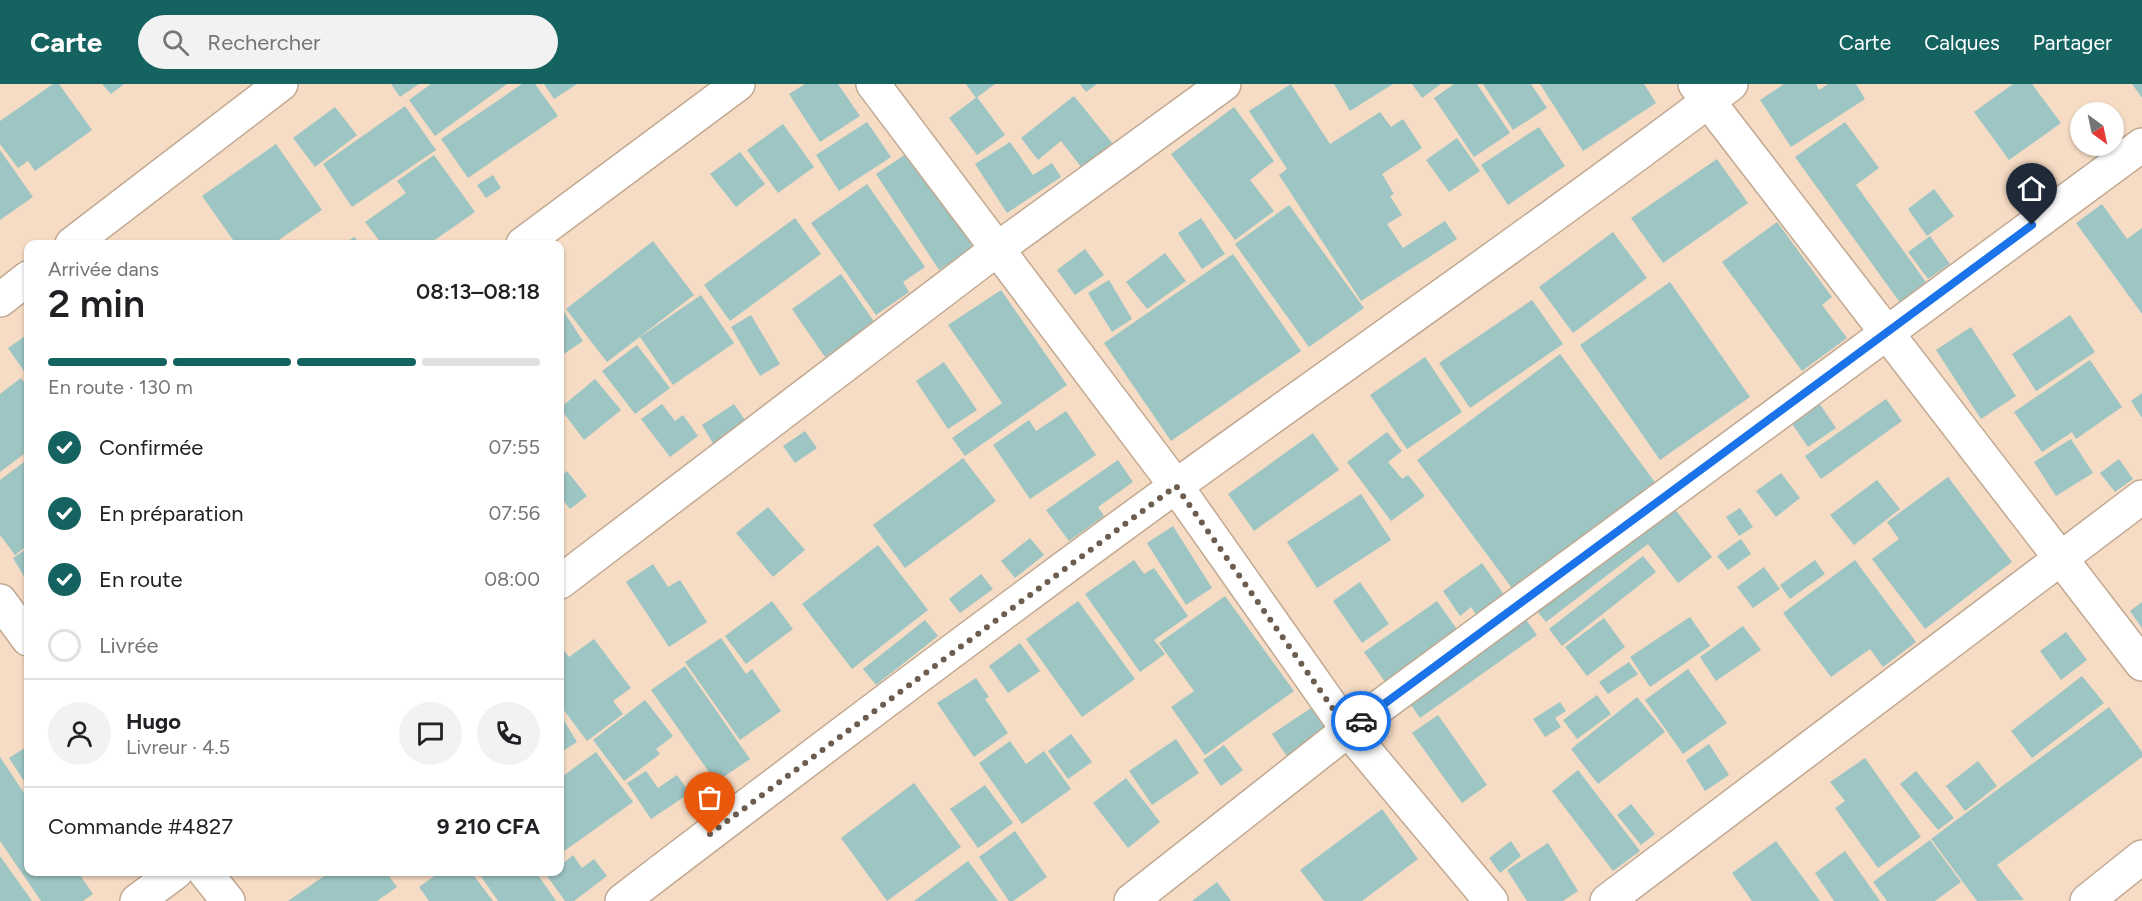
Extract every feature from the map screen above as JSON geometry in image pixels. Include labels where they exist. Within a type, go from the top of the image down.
[{"type":"street","points":[[77,240],[281,84]]},
{"type":"street","points":[[528,240],[738,84]]},
{"type":"street","points":[[873,84],[1176,486],[1348,730],[1491,901]]},
{"type":"street","points":[[564,579],[996,250],[1224,84]]},
{"type":"street","points":[[622,901],[851,726],[1176,486],[1440,298],[1711,90],[1885,333],[2062,557],[2142,664]]},
{"type":"street","points":[[1131,901],[1348,730],[2142,145]]},
{"type":"street","points":[[0,300],[24,281]]},
{"type":"street","points":[[1607,901],[2142,497]]},
{"type":"street","points":[[0,602],[20,636]]},
{"type":"street","points":[[2087,901],[2142,857]]},
{"type":"street","points":[[137,901],[171,876]]},
{"type":"street","points":[[208,876],[228,901]]},
{"type":"building","points":[[53,84],[59,84],[92,130],[35,171],[28,161],[18,168],[0,144],[0,121]]},
{"type":"building","points":[[102,84],[124,84],[111,94]]},
{"type":"building","points":[[391,84],[419,84],[400,97]]},
{"type":"building","points":[[431,84],[507,84],[435,136],[409,100]]},
{"type":"building","points":[[522,84],[535,84],[558,116],[468,178],[441,139]]},
{"type":"building","points":[[544,84],[577,84],[554,99]]},
{"type":"building","points":[[805,84],[838,84],[860,116],[820,142],[789,94]]},
{"type":"building","points":[[966,84],[995,84],[976,98]]},
{"type":"building","points":[[1080,84],[1097,84],[1086,92]]},
{"type":"building","points":[[1291,84],[1330,144],[1380,112],[1391,127],[1403,119],[1422,148],[1382,174],[1394,194],[1390,196],[1402,215],[1387,224],[1403,248],[1445,221],[1457,239],[1361,301],[1279,175],[1287,169],[1249,111]]},
{"type":"building","points":[[1334,84],[1393,84],[1350,111]]},
{"type":"building","points":[[1412,84],[1441,84],[1422,98]]},
{"type":"building","points":[[1454,84],[1477,84],[1510,133],[1474,157],[1434,98]]},
{"type":"building","points":[[1483,84],[1531,84],[1547,108],[1513,130]]},
{"type":"building","points":[[1540,84],[1644,84],[1656,103],[1583,151]]},
{"type":"building","points":[[1784,84],[1816,84],[1819,90],[1828,84],[1856,84],[1865,99],[1791,147],[1760,100]]},
{"type":"building","points":[[2013,84],[2032,84],[2061,123],[2009,160],[1974,112]]},
{"type":"building","points":[[2132,84],[2142,84],[2142,98]]},
{"type":"building","points":[[1074,96],[1113,144],[1082,168],[1061,141],[1038,160],[1021,138]]},
{"type":"building","points":[[977,97],[1005,135],[977,155],[949,118]]},
{"type":"building","points":[[405,106],[436,150],[352,207],[323,164]]},
{"type":"building","points":[[335,107],[357,135],[315,167],[293,138]]},
{"type":"building","points":[[1234,107],[1274,161],[1250,180],[1274,211],[1235,240],[1171,154]]},
{"type":"building","points":[[867,122],[891,157],[839,191],[816,155]]},
{"type":"building","points":[[1845,122],[1879,168],[1856,185],[1928,285],[1901,304],[1795,157]]},
{"type":"building","points":[[783,124],[814,167],[778,193],[747,150]]},
{"type":"building","points":[[1539,127],[1565,166],[1508,205],[1481,165]]},
{"type":"building","points":[[1457,138],[1480,171],[1449,192],[1426,160]]},
{"type":"building","points":[[1010,142],[1033,175],[1052,163],[1061,177],[1007,213],[975,164]]},
{"type":"building","points":[[276,144],[322,210],[279,240],[233,240],[202,196]]},
{"type":"building","points":[[0,150],[33,197],[0,220]]},
{"type":"building","points":[[740,152],[765,184],[736,207],[710,174]]},
{"type":"building","points":[[909,152],[973,247],[939,270],[876,174]]},
{"type":"building","points":[[434,155],[475,212],[435,240],[379,240],[365,222],[406,193],[397,181]]},
{"type":"building","points":[[1717,159],[1748,203],[1663,263],[1631,218]]},
{"type":"building","points":[[493,175],[501,188],[486,198],[477,185]]},
{"type":"building","points":[[867,184],[925,267],[903,282],[909,292],[876,315],[811,223]]},
{"type":"building","points":[[1934,189],[1954,216],[1927,236],[1908,209]]},
{"type":"building","points":[[2102,204],[2127,239],[2142,228],[2142,314],[2076,223]]},
{"type":"building","points":[[1289,205],[1364,308],[1309,347],[1235,244]]},
{"type":"building","points":[[795,218],[821,254],[730,321],[704,285]]},
{"type":"building","points":[[1201,218],[1225,254],[1202,269],[1178,233]]},
{"type":"building","points":[[1777,222],[1832,297],[1822,305],[1847,338],[1802,371],[1722,262]]},
{"type":"building","points":[[1613,232],[1647,278],[1573,333],[1539,287]]},
{"type":"building","points":[[1930,236],[1950,264],[1928,279],[1908,252]]},
{"type":"building","points":[[653,241],[694,295],[607,362],[566,309]]},
{"type":"building","points":[[1085,249],[1104,275],[1075,295],[1057,270]]},
{"type":"building","points":[[1165,253],[1186,281],[1147,309],[1126,282]]},
{"type":"building","points":[[1233,254],[1301,351],[1171,441],[1104,343]]},
{"type":"building","points":[[841,274],[875,323],[825,357],[792,309]]},
{"type":"building","points":[[1109,280],[1132,319],[1112,332],[1088,293]]},
{"type":"building","points":[[1670,282],[1750,397],[1660,460],[1580,345]]},
{"type":"building","points":[[1001,290],[1067,385],[965,456],[952,438],[1002,403],[948,325]]},
{"type":"building","points":[[701,295],[734,343],[673,385],[640,337]]},
{"type":"building","points":[[1532,300],[1563,344],[1470,408],[1439,363]]},
{"type":"building","points":[[564,312],[583,341],[564,354]]},
{"type":"building","points":[[751,315],[780,364],[760,376],[731,327]]},
{"type":"building","points":[[2070,315],[2095,352],[2036,391],[2012,354]]},
{"type":"building","points":[[1971,327],[2016,396],[1981,419],[1936,350]]},
{"type":"building","points":[[24,337],[24,371],[8,348]]},
{"type":"building","points":[[637,345],[670,388],[635,414],[602,371]]},
{"type":"building","points":[[1560,354],[1660,489],[1517,595],[1417,460]]},
{"type":"building","points":[[1425,357],[1462,412],[1407,449],[1370,395]]},
{"type":"building","points":[[2090,360],[2122,407],[2076,439],[2072,432],[2042,452],[2014,412]]},
{"type":"building","points":[[944,362],[977,410],[948,429],[916,381]]},
{"type":"building","points":[[21,378],[24,382],[24,454],[0,472],[0,394]]},
{"type":"building","points":[[595,379],[621,410],[584,440],[564,413],[564,405]]},
{"type":"building","points":[[2142,393],[2142,418],[2131,401]]},
{"type":"building","points":[[1813,394],[1836,428],[1808,447],[1784,412]]},
{"type":"building","points":[[1886,399],[1902,421],[1821,479],[1805,456]]},
{"type":"building","points":[[662,404],[675,421],[683,415],[698,436],[670,457],[641,419]]},
{"type":"building","points":[[734,404],[747,423],[714,445],[702,425]]},
{"type":"building","points":[[1066,411],[1096,455],[1030,499],[993,445],[1029,420],[1036,431]]},
{"type":"building","points":[[805,431],[817,448],[795,463],[783,446]]},
{"type":"building","points":[[1387,432],[1402,451],[1388,462],[1402,479],[1408,475],[1425,496],[1391,521],[1347,462]]},
{"type":"building","points":[[1313,433],[1339,470],[1254,531],[1228,494]]},
{"type":"building","points":[[2071,439],[2093,473],[2056,496],[2034,462]]},
{"type":"building","points":[[963,458],[996,501],[905,568],[873,525]]},
{"type":"building","points":[[2119,459],[2133,479],[2115,492],[2100,473]]},
{"type":"building","points":[[1118,460],[1133,482],[1098,507],[1104,516],[1069,541],[1046,510]]},
{"type":"building","points":[[24,462],[24,548],[15,555],[0,535],[0,480]]},
{"type":"building","points":[[567,471],[587,496],[570,509],[564,501],[564,474]]},
{"type":"building","points":[[1781,473],[1800,498],[1776,517],[1756,491]]},
{"type":"building","points":[[1948,477],[2012,562],[1925,629],[1872,559],[1899,539],[1887,522]]},
{"type":"building","points":[[1877,480],[1900,509],[1854,545],[1830,515]]},
{"type":"building","points":[[1361,494],[1391,540],[1317,588],[1287,542]]},
{"type":"building","points":[[1667,499],[1712,557],[1678,583],[1648,544],[1546,622],[1531,604]]},
{"type":"building","points":[[768,507],[805,550],[773,577],[736,533]]},
{"type":"building","points":[[1740,508],[1753,527],[1739,536],[1726,517]]},
{"type":"building","points":[[1173,526],[1212,588],[1186,605],[1147,543]]},
{"type":"building","points":[[1030,538],[1044,555],[1015,578],[1001,561]]},
{"type":"building","points":[[1741,539],[1751,554],[1728,570],[1717,556]]},
{"type":"building","points":[[878,545],[928,610],[852,669],[802,604]]},
{"type":"building","points":[[24,551],[24,576],[13,558]]},
{"type":"building","points":[[1643,556],[1656,572],[1562,646],[1549,629]]},
{"type":"building","points":[[1134,560],[1144,574],[1154,568],[1188,616],[1154,640],[1165,654],[1140,672],[1085,594]]},
{"type":"building","points":[[1815,560],[1825,574],[1790,599],[1780,585]]},
{"type":"building","points":[[1855,560],[1916,642],[1883,667],[1870,649],[1831,677],[1783,613]]},
{"type":"building","points":[[1482,563],[1509,602],[1477,616],[1471,607],[1460,616],[1443,591]]},
{"type":"building","points":[[653,564],[668,587],[680,580],[707,622],[669,647],[626,582]]},
{"type":"building","points":[[1764,567],[1780,589],[1753,608],[1737,587]]},
{"type":"building","points":[[981,574],[993,589],[960,613],[949,599]]},
{"type":"building","points":[[1360,582],[1389,624],[1362,643],[1333,601]]},
{"type":"building","points":[[1225,596],[1294,691],[1205,755],[1171,707],[1194,691],[1159,643]]},
{"type":"building","points":[[772,601],[793,629],[746,664],[725,636]]},
{"type":"building","points":[[1078,601],[1135,679],[1082,717],[1026,639]]},
{"type":"building","points":[[1437,601],[1463,638],[1390,689],[1364,652]]},
{"type":"building","points":[[2142,602],[2142,628],[2130,611]]},
{"type":"building","points":[[1520,611],[1537,635],[1420,718],[1404,695]]},
{"type":"building","points":[[1690,617],[1710,646],[1650,687],[1630,657]]},
{"type":"building","points":[[1604,618],[1625,647],[1587,676],[1565,647]]},
{"type":"building","points":[[925,620],[938,636],[876,685],[863,669]]},
{"type":"building","points":[[1743,626],[1761,650],[1716,681],[1700,657]]},
{"type":"building","points":[[2066,632],[2087,660],[2061,680],[2040,651]]},
{"type":"building","points":[[721,638],[746,674],[752,669],[781,711],[740,740],[685,662]]},
{"type":"building","points":[[594,639],[631,688],[613,701],[623,714],[587,741],[564,710],[564,650],[569,657]]},
{"type":"building","points":[[1020,643],[1040,671],[1008,693],[989,666]]},
{"type":"building","points":[[1629,662],[1638,674],[1608,694],[1599,682]]},
{"type":"building","points":[[685,666],[750,759],[716,782],[651,690]]},
{"type":"building","points":[[1688,669],[1727,723],[1683,754],[1645,700]]},
{"type":"building","points":[[2082,676],[2104,703],[2032,758],[2011,731]]},
{"type":"building","points":[[976,678],[989,697],[985,699],[1008,733],[974,757],[937,703]]},
{"type":"building","points":[[1597,695],[1611,714],[1577,739],[1563,720]]},
{"type":"building","points":[[1637,697],[1665,732],[1598,784],[1571,749]]},
{"type":"building","points":[[645,700],[673,736],[656,749],[660,754],[624,781],[593,740]]},
{"type":"building","points":[[1560,702],[1566,711],[1555,718],[1561,727],[1545,737],[1533,719]]},
{"type":"building","points":[[2109,707],[2142,752],[2142,757],[1997,865],[2024,900],[1977,901],[1931,839]]},
{"type":"building","points":[[1311,708],[1333,740],[1294,767],[1272,734]]},
{"type":"building","points":[[1438,715],[1487,785],[1462,803],[1412,733]]},
{"type":"building","points":[[564,721],[577,742],[564,750]]},
{"type":"building","points":[[1071,734],[1092,762],[1068,779],[1048,751]]},
{"type":"building","points":[[1176,739],[1199,773],[1152,805],[1129,771]]},
{"type":"building","points":[[1010,741],[1026,764],[1044,751],[1071,789],[1022,824],[979,763]]},
{"type":"building","points":[[1709,744],[1729,775],[1705,791],[1686,760]]},
{"type":"building","points":[[1224,745],[1243,770],[1221,786],[1203,760]]},
{"type":"building","points":[[24,749],[24,781],[9,758]]},
{"type":"building","points":[[596,752],[633,802],[564,851],[564,775]]},
{"type":"building","points":[[0,757],[24,793],[24,876],[81,876],[93,894],[83,901],[41,901],[0,841]]},
{"type":"building","points":[[1865,758],[1921,837],[1878,868],[1835,808],[1845,801],[1830,782]]},
{"type":"building","points":[[1978,761],[1997,786],[1965,811],[1946,786]]},
{"type":"building","points":[[1578,770],[1640,851],[1613,871],[1552,791]]},
{"type":"building","points":[[646,771],[658,788],[677,775],[690,793],[651,819],[627,783]]},
{"type":"building","points":[[1916,771],[1954,818],[1938,830],[1900,784]]},
{"type":"building","points":[[1126,778],[1160,822],[1128,848],[1093,803]]},
{"type":"building","points":[[914,783],[961,847],[887,901],[841,838]]},
{"type":"building","points":[[985,785],[1013,823],[978,848],[950,809]]},
{"type":"building","points":[[1631,804],[1655,834],[1641,845],[1617,815]]},
{"type":"building","points":[[1382,809],[1418,859],[1362,901],[1324,901],[1300,870]]},
{"type":"building","points":[[1015,831],[1047,877],[1013,901],[1009,901],[979,857]]},
{"type":"building","points":[[1930,840],[1961,882],[1935,901],[1887,901],[1873,882]]},
{"type":"building","points":[[1511,841],[1521,856],[1500,873],[1489,858]]},
{"type":"building","points":[[1776,841],[1820,901],[1752,901],[1732,873]]},
{"type":"building","points":[[1548,843],[1578,891],[1563,901],[1527,901],[1507,870]]},
{"type":"building","points":[[1845,851],[1880,901],[1834,901],[1815,873]]},
{"type":"building","points":[[573,855],[582,868],[594,859],[607,876],[574,901],[565,901],[547,876],[564,876],[564,863]]},
{"type":"building","points":[[0,856],[32,901],[0,901]]},
{"type":"building","points":[[968,861],[998,901],[914,901]]},
{"type":"building","points":[[324,876],[389,876],[397,887],[377,901],[288,901]]},
{"type":"building","points":[[434,876],[474,876],[493,901],[429,901],[419,887]]},
{"type":"building","points":[[481,876],[539,876],[556,901],[498,901]]},
{"type":"building","points":[[1217,882],[1231,901],[1192,901]]},
{"type":"way so far","points":[[710,834],[851,726],[1176,486],[1348,730],[1361,721]]},
{"type":"route","points":[[1361,721],[2032,225]]}]
